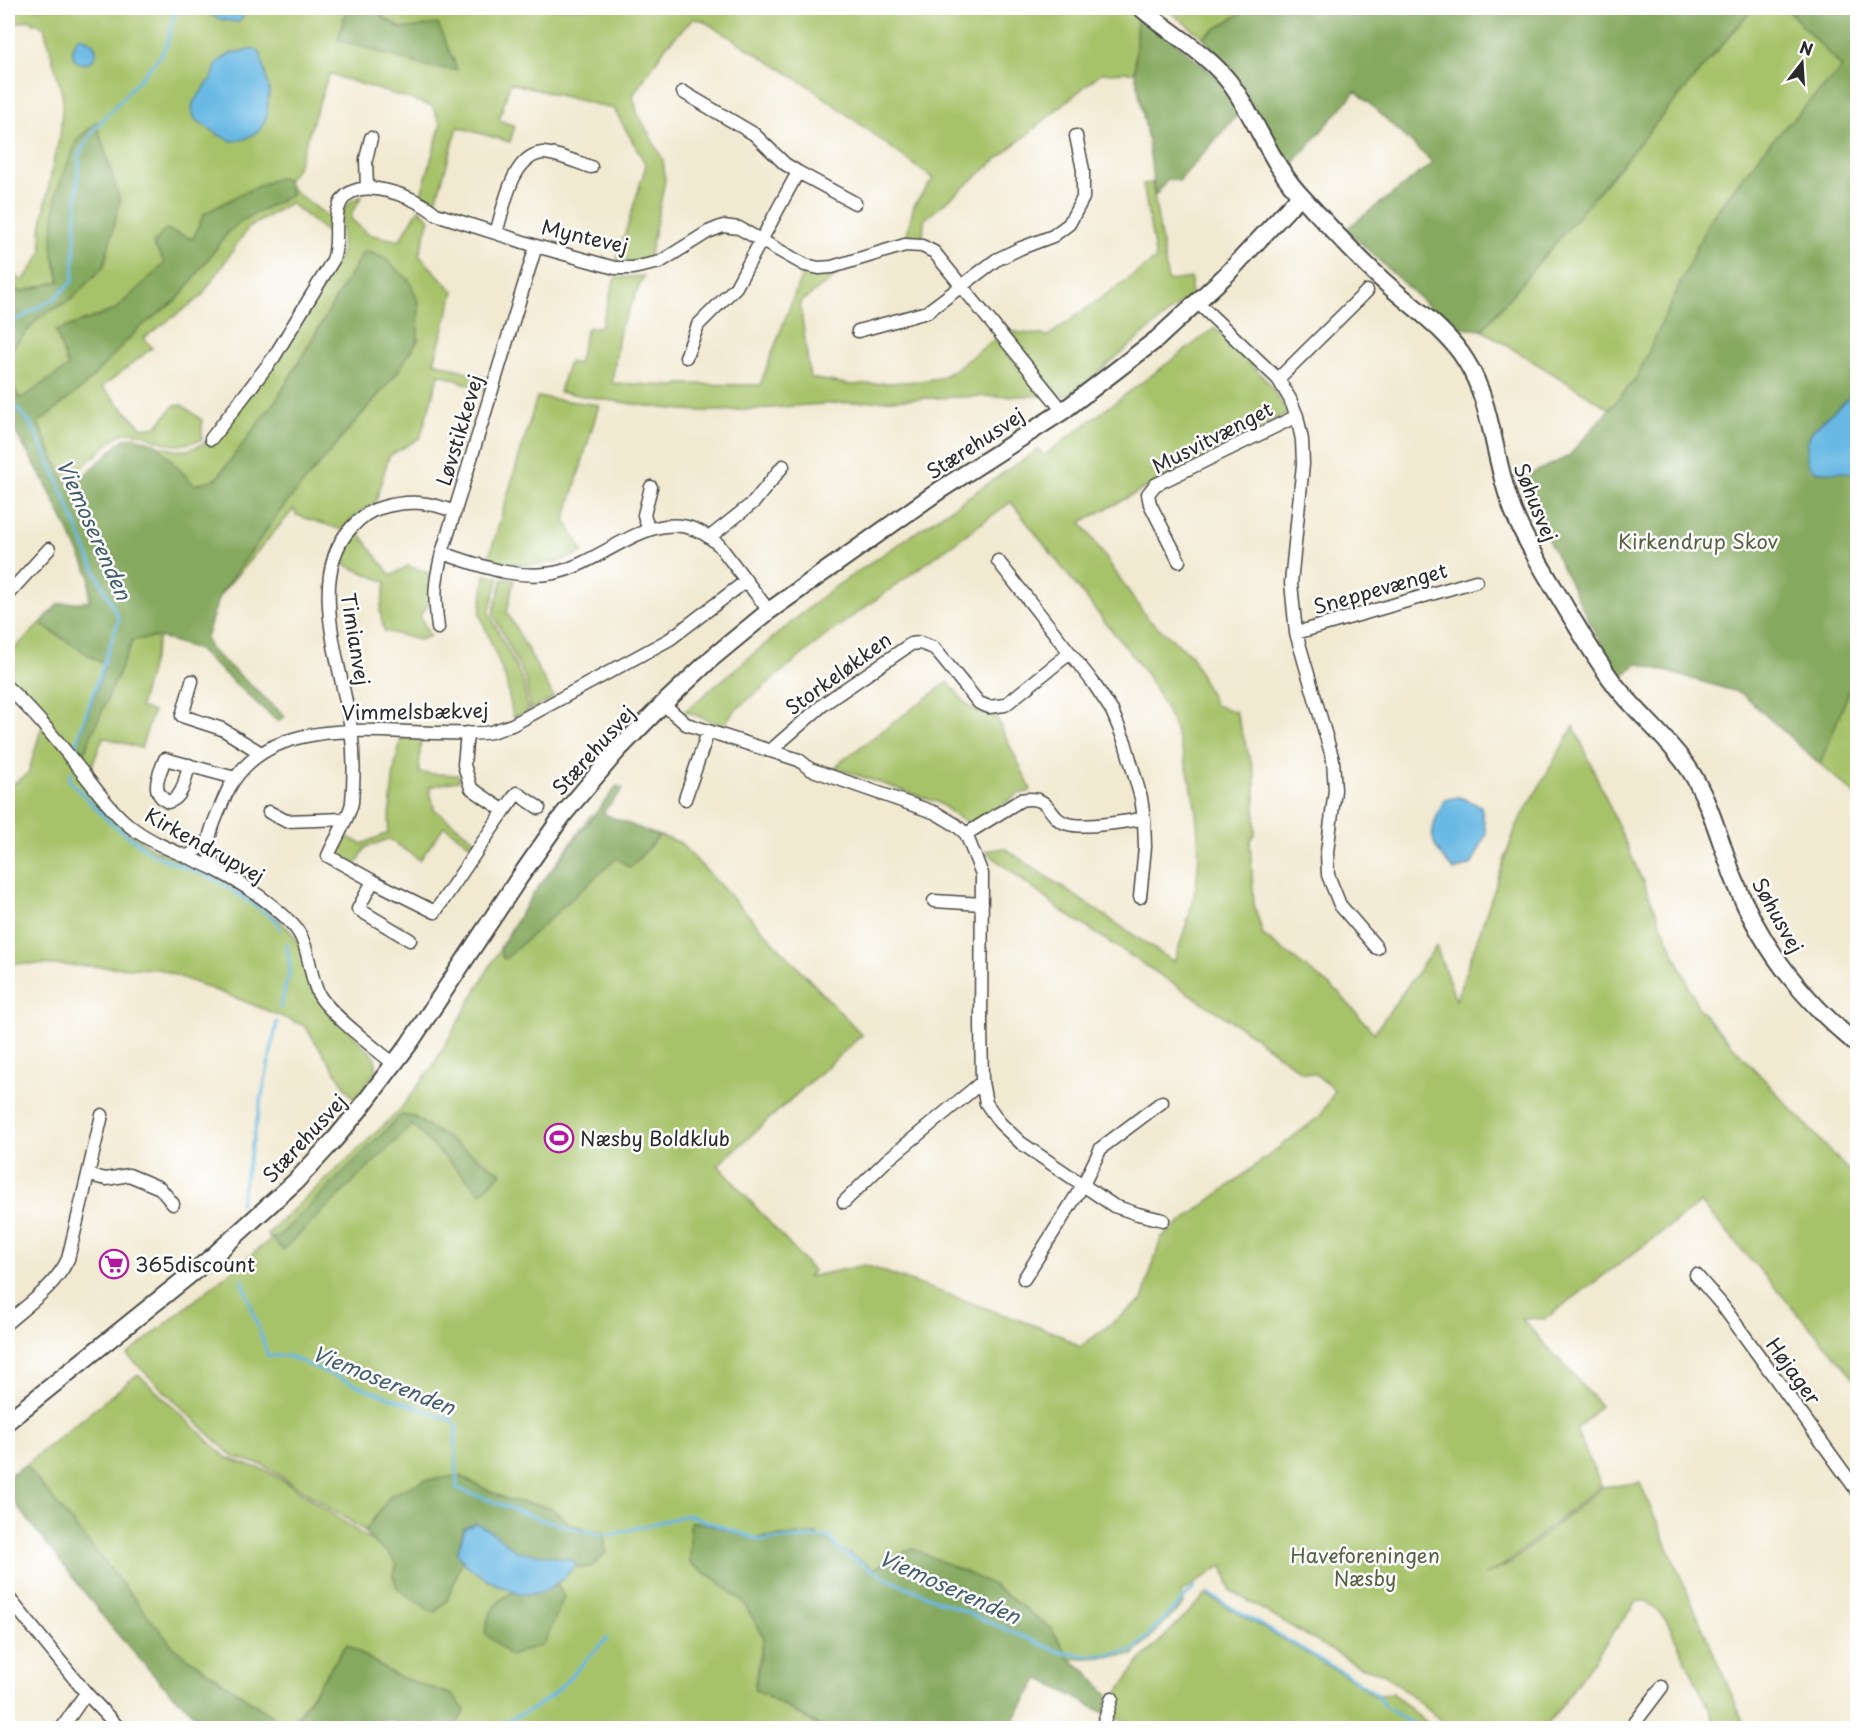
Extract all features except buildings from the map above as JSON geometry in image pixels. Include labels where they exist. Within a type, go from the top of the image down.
[{"type":"street","name":"Søhusvej","points":[[1142,8],[1209,61],[1227,79],[1242,99],[1276,161],[1300,196],[1386,283],[1436,326],[1465,358],[1483,400],[1507,497],[1531,549],[1594,656],[1614,684],[1673,747],[1691,771],[1711,816],[1745,908],[1770,951],[1798,988],[1826,1019],[1857,1045]]},
{"type":"street","points":[[683,92],[754,134],[798,172],[855,203]]},
{"type":"street","points":[[858,331],[927,312],[996,260],[1053,236],[1069,224],[1083,198],[1083,170],[1076,136]]},
{"type":"street","points":[[211,439],[274,357],[333,260],[337,248],[338,207],[343,198],[352,191],[367,188],[366,159],[371,138]]},
{"type":"street","points":[[496,233],[515,173],[522,163],[532,156],[544,152],[591,167]]},
{"type":"street","points":[[686,357],[698,325],[736,287],[798,172]]},
{"type":"street","name":"Myntevej","points":[[367,188],[423,203],[436,214],[615,268],[633,268],[660,262],[708,232],[723,226],[739,228],[805,265],[819,268],[832,267],[905,245],[922,246],[934,252],[1063,411]]},
{"type":"street","name":"Stærehusvej","points":[[8,1421],[255,1220],[335,1139],[394,1064],[563,815],[617,751],[663,704],[712,658],[769,611],[940,490],[1063,411],[1157,339],[1198,303],[1300,196]]},
{"type":"street","name":"Løvstikkevej","points":[[438,628],[434,598],[442,554],[536,246]]},
{"type":"street","points":[[1278,379],[1367,291]]},
{"type":"street","points":[[1198,303],[1278,379],[1297,416],[1304,464],[1291,583],[1296,633],[1333,760],[1335,790],[1327,852],[1328,875],[1340,905],[1377,948]]},
{"type":"street","name":"Musvitvænget","points":[[1179,561],[1150,504],[1148,494],[1155,485],[1297,416]]},
{"type":"street","points":[[710,537],[754,502],[783,466]]},
{"type":"street","points":[[648,528],[644,516],[651,487]]},
{"type":"street","name":"Timianvej","points":[[373,881],[327,856],[352,805],[351,731],[327,600],[328,576],[334,554],[344,535],[359,519],[375,509],[400,502],[421,502],[441,506],[455,512]]},
{"type":"street","points":[[442,554],[503,573],[519,575],[556,573],[575,566],[648,528],[676,525],[694,529],[710,537],[719,545],[769,611]]},
{"type":"street","points":[[8,594],[49,549]]},
{"type":"street","points":[[998,561],[1092,681],[1114,715],[1134,770],[1144,819],[1145,847],[1140,897]]},
{"type":"street","name":"Sneppevænget","points":[[1296,633],[1476,580]]},
{"type":"street","name":"Vimmelsbækvej","points":[[208,843],[224,798],[235,778],[250,760],[288,739],[351,731],[489,732],[512,725],[670,639],[746,581]]},
{"type":"street","name":"Storkeløkken","points":[[770,751],[825,703],[911,644],[920,643],[934,648],[979,703],[989,706],[1005,705],[1070,653]]},
{"type":"street","points":[[192,681],[182,716],[222,729],[261,753]]},
{"type":"street","name":"Kirkendrupvej","points":[[8,688],[45,726],[111,808],[132,828],[153,843],[216,870],[278,910],[295,927],[303,942],[319,996],[394,1064]]},
{"type":"street","points":[[663,704],[686,724],[799,760],[810,770],[936,813],[966,834],[982,874],[982,1082],[986,1103],[1000,1123],[1021,1143],[1113,1206],[1163,1220]]},
{"type":"street","points":[[685,799],[708,732]]},
{"type":"street","points":[[467,733],[464,765],[471,788],[504,811]]},
{"type":"street","points":[[189,765],[235,778]]},
{"type":"street","points":[[410,940],[358,909],[373,881],[435,912],[517,793],[539,808]]},
{"type":"street","points":[[966,834],[1021,800],[1029,798],[1046,803],[1056,817],[1069,825],[1144,819]]},
{"type":"street","points":[[269,812],[286,821],[345,819]]},
{"type":"street","points":[[186,857],[208,843],[216,870]]},
{"type":"street","points":[[934,902],[982,904]]},
{"type":"street","points":[[844,1202],[886,1161],[982,1082]]},
{"type":"street","points":[[1024,1279],[1083,1185],[1101,1148],[1162,1102]]},
{"type":"street","points":[[8,1322],[48,1289],[62,1272],[73,1246],[102,1115]]},
{"type":"street","points":[[89,1175],[106,1179],[129,1175],[160,1188],[173,1204]]},
{"type":"street","name":"Højager","points":[[1696,1275],[1729,1314],[1857,1492]]},
{"type":"street","points":[[8,1597],[86,1693],[119,1728]]},
{"type":"street","points":[[1631,1728],[1662,1687]]},
{"type":"street","points":[[62,1728],[86,1693]]},
{"type":"street","points":[[1102,1728],[1112,1698]]},
{"type":"green space","points":[[8,8],[347,8],[338,40],[456,69],[453,57],[381,16],[379,8],[1132,8],[1137,14],[1135,72],[1101,73],[924,220],[923,239],[906,238],[914,205],[933,179],[809,86],[702,20],[693,19],[667,45],[633,95],[637,112],[663,160],[665,181],[649,258],[635,262],[617,260],[646,165],[614,109],[510,83],[499,120],[515,126],[510,142],[458,127],[435,204],[421,195],[441,124],[432,106],[329,74],[297,168],[288,179],[277,178],[204,214],[193,239],[115,310],[56,331],[68,367],[20,399],[8,376],[8,352],[40,317],[72,299],[104,266],[108,247],[52,249],[60,281],[21,292],[8,285],[8,271],[23,281],[42,253],[41,229],[60,137],[63,97],[44,27],[29,20],[8,26]]},
{"type":"green space","points":[[347,8],[379,8],[381,16],[401,29],[438,24],[457,70],[429,67],[338,40]]},
{"type":"green space","points":[[1165,8],[1249,8],[1203,37]]},
{"type":"green space","points":[[1249,8],[1753,8],[1482,330],[1450,327],[1346,229],[1433,163],[1356,91],[1290,167],[1241,86],[1203,37]]},
{"type":"green space","points":[[1753,8],[1786,8],[1842,68],[1768,145],[1709,221],[1637,377],[1610,409],[1482,330]]},
{"type":"green space","name":"Kirkendrup Skov","points":[[1786,8],[1857,8],[1857,390],[1813,430],[1816,472],[1857,474],[1857,671],[1820,764],[1741,693],[1637,663],[1619,680],[1518,480],[1569,456],[1637,377],[1709,221],[1768,145],[1842,68]]},
{"type":"green space","points":[[1137,14],[1218,78],[1240,112],[1179,181],[1168,179],[1155,196],[1148,141],[1135,72]]},
{"type":"green space","points":[[96,122],[120,201],[104,266],[72,299],[40,317],[8,352],[8,285],[21,292],[60,281],[52,249],[56,194],[77,140]]},
{"type":"green space","points":[[277,178],[288,179],[291,195],[243,220],[229,231],[179,298],[138,329],[83,387],[38,423],[65,482],[74,485],[124,439],[135,437],[156,444],[194,485],[216,479],[279,396],[362,254],[366,251],[384,258],[409,280],[419,304],[418,340],[396,374],[283,507],[219,596],[206,638],[210,649],[285,716],[278,722],[197,649],[159,637],[133,640],[83,755],[76,746],[105,665],[40,624],[58,604],[89,601],[90,576],[44,480],[8,420],[8,376],[20,399],[68,367],[56,331],[115,310],[165,263],[153,244],[166,229],[193,239],[204,214]]},
{"type":"green space","points":[[1152,183],[1168,281],[1191,278],[1191,295],[1068,397],[1058,395],[1005,331],[1048,336],[1156,259],[1143,184]]},
{"type":"green space","points":[[289,187],[330,218],[334,233],[329,234],[290,203],[248,228],[201,297],[144,338],[152,348],[102,387],[142,428],[157,426],[175,405],[182,405],[202,420],[202,440],[178,445],[135,432],[119,435],[65,482],[38,423],[83,387],[138,329],[179,298],[229,231],[243,220],[291,195]]},
{"type":"green space","points":[[362,196],[352,212],[351,219],[368,234],[399,241],[419,209],[430,219],[419,255],[454,292],[434,362],[489,379],[485,390],[439,374],[420,438],[389,456],[375,504],[361,511],[342,530],[296,515],[294,509],[219,596],[283,507],[396,374],[418,340],[366,251],[362,254],[279,396],[216,480],[194,485],[156,445],[176,450],[188,450],[213,440],[276,361],[341,252],[344,210],[352,200]]},
{"type":"green space","points":[[803,272],[817,277],[837,275],[800,303],[810,378],[852,385],[940,378],[995,339],[1043,396],[926,398],[700,411],[647,406],[559,392],[569,362],[578,364],[587,328],[601,326],[615,278],[644,276],[620,329],[612,383],[675,386],[680,384],[760,385]]},
{"type":"green space","name":"Haveforeningen Næsby","points":[[1215,328],[1268,382],[1288,413],[1081,522],[1147,618],[1191,655],[1215,705],[1236,712],[1255,775],[1255,834],[1250,841],[1254,904],[1263,935],[1338,992],[1374,1033],[1436,946],[1456,1000],[1516,827],[1574,726],[1699,1009],[1857,1180],[1857,1381],[1701,1203],[1545,1319],[1521,1318],[1601,1406],[1576,1430],[1601,1485],[1507,1563],[1484,1576],[1509,1564],[1602,1487],[1640,1483],[1746,1728],[1718,1728],[1666,1619],[1647,1602],[1636,1601],[1545,1728],[1450,1728],[1385,1674],[1360,1667],[1231,1591],[1223,1565],[1181,1593],[1184,1603],[1133,1655],[1070,1659],[1051,1628],[991,1584],[912,1548],[874,1569],[816,1534],[752,1538],[704,1523],[691,1522],[690,1563],[718,1581],[744,1603],[764,1637],[754,1689],[817,1725],[817,1728],[521,1728],[504,1721],[494,1728],[449,1728],[457,1724],[452,1695],[394,1675],[347,1644],[289,1728],[175,1649],[25,1465],[138,1374],[227,1458],[267,1471],[392,1555],[397,1565],[393,1575],[398,1589],[435,1612],[447,1600],[462,1561],[489,1581],[515,1591],[505,1597],[564,1597],[557,1584],[574,1567],[590,1567],[604,1533],[571,1525],[550,1507],[508,1500],[459,1476],[391,1495],[365,1531],[265,1466],[232,1456],[127,1355],[271,1239],[267,1234],[399,1111],[433,1066],[520,914],[591,815],[679,842],[862,1035],[718,1165],[813,1271],[808,1277],[865,1265],[1058,1334],[1080,1347],[1142,1300],[1161,1238],[1320,1116],[1335,1090],[1315,1074],[1302,1072],[1242,1028],[1063,912],[985,851],[1004,848],[1174,962],[1194,894],[1199,847],[1194,801],[1175,731],[1156,690],[1144,671],[1011,502],[824,637],[733,712],[723,726],[685,711],[829,591],[1039,449],[1043,456]]},
{"type":"green space","points":[[537,397],[599,405],[565,520],[583,552],[559,561],[537,565],[514,564],[489,559],[489,557]]},
{"type":"green space","points":[[357,530],[391,576],[408,566],[429,573],[430,602],[420,616],[430,636],[419,640],[384,631],[380,611],[386,582],[338,562],[342,550]]},
{"type":"green space","points":[[485,575],[499,577],[489,613],[523,681],[528,712],[513,717],[506,680],[480,615]]},
{"type":"green space","points":[[503,578],[514,580],[507,612],[554,698],[530,710],[526,680],[493,614]]},
{"type":"green space","points":[[40,624],[105,665],[76,746],[83,754],[133,640],[159,637],[140,707],[153,712],[141,748],[103,737],[85,785],[127,830],[153,849],[219,876],[262,902],[291,932],[300,945],[329,1011],[374,1056],[377,1069],[354,1100],[305,1026],[241,1000],[159,969],[8,963],[8,787],[28,774],[45,716],[8,679],[8,655]]},
{"type":"green space","points":[[1857,671],[1857,796],[1820,764]]},
{"type":"green space","points":[[948,682],[973,709],[995,715],[1031,789],[1029,792],[1020,793],[974,824],[959,818],[937,802],[836,768],[839,763]]},
{"type":"green space","points":[[421,737],[419,773],[458,775],[460,780],[429,787],[434,809],[475,840],[471,845],[444,826],[420,860],[389,839],[366,847],[356,864],[337,854],[336,847],[343,835],[362,844],[388,833],[394,770],[401,738]]},
{"type":"green space","points":[[617,786],[623,789],[604,811],[606,815],[659,836],[630,868],[617,858],[505,959],[502,957],[500,948],[533,894]]},
{"type":"green space","points":[[401,1115],[414,1117],[502,1173],[481,1193],[412,1125],[283,1250],[271,1238],[280,1235]]},
{"type":"green space","points":[[25,1465],[175,1649],[289,1728],[209,1728],[161,1683],[113,1629],[8,1494],[8,1476]]},
{"type":"green space","points":[[459,1476],[508,1500],[550,1507],[571,1525],[604,1533],[606,1553],[590,1567],[574,1567],[572,1560],[516,1552],[492,1532],[476,1523],[464,1528],[457,1553],[462,1561],[447,1600],[434,1613],[398,1589],[393,1575],[397,1565],[389,1554],[368,1537],[365,1531],[391,1495],[425,1480]]},
{"type":"green space","points":[[690,1522],[704,1523],[752,1538],[816,1534],[874,1569],[912,1548],[991,1584],[1051,1628],[1070,1659],[1086,1671],[1109,1696],[1104,1713],[1039,1678],[1009,1728],[817,1728],[817,1724],[754,1689],[764,1637],[744,1603],[718,1581],[690,1563]]},
{"type":"green space","points":[[557,1584],[564,1597],[544,1644],[510,1656],[485,1633],[488,1619],[494,1608],[508,1595],[515,1591],[530,1594]]},
{"type":"green space","points":[[1206,1595],[1355,1681],[1374,1696],[1392,1693],[1432,1728],[1141,1728],[1104,1713],[1138,1663]]},
{"type":"green space","points":[[347,1644],[394,1675],[452,1695],[465,1710],[459,1721],[453,1727],[443,1730],[417,1728],[384,1719],[376,1728],[290,1728]]},
{"type":"water","points":[[209,8],[247,8],[238,22],[216,18]]},
{"type":"water","points":[[78,37],[94,45],[96,50],[92,61],[81,63],[74,59],[72,49]]},
{"type":"water","points":[[255,49],[260,52],[269,89],[267,116],[260,130],[245,139],[232,141],[195,119],[192,111],[193,103],[213,76],[217,63],[231,53]]},
{"type":"water","points":[[1857,390],[1857,474],[1816,471],[1808,462],[1807,446],[1813,430]]},
{"type":"water","points":[[1459,797],[1481,806],[1486,834],[1472,864],[1454,871],[1435,845],[1433,831],[1444,800]]},
{"type":"water","points":[[476,1523],[492,1532],[516,1551],[573,1560],[574,1567],[554,1585],[537,1593],[521,1593],[500,1586],[469,1567],[457,1553],[465,1528]]},
{"type":"waterway","name":"Viemoserenden","points":[[8,325],[55,298],[73,281],[79,154],[94,130],[161,55],[167,44],[176,8]]},
{"type":"waterway","name":"Viemoserenden","points":[[8,398],[31,424],[56,476],[91,562],[119,619],[79,734],[76,750]]},
{"type":"waterway","name":"Viemoserenden","points":[[71,772],[69,780],[107,820],[152,854],[219,881],[276,920],[280,929]]},
{"type":"waterway","name":"Viemoserenden","points":[[280,1008],[290,970],[287,944]]},
{"type":"waterway","name":"Viemoserenden","points":[[240,1204],[277,1022]]},
{"type":"waterway","name":"Viemoserenden","points":[[242,1279],[268,1356],[288,1356],[359,1386],[454,1421],[457,1426],[455,1440],[457,1488],[539,1519],[610,1535],[687,1515],[760,1540],[829,1537],[841,1551],[886,1578],[1057,1651],[1076,1655],[1105,1655],[1134,1650],[1194,1588]]},
{"type":"waterway","name":"Viemoserenden","points":[[1208,1594],[1349,1676],[1378,1695],[1384,1706],[1419,1728]]},
{"type":"waterway","points":[[490,1728],[533,1709],[555,1693],[607,1638]]},
{"type":"place","name":"Næsby Boldklub","points":[[559,1138]]},
{"type":"place","name":"365discount","points":[[114,1264]]}]
